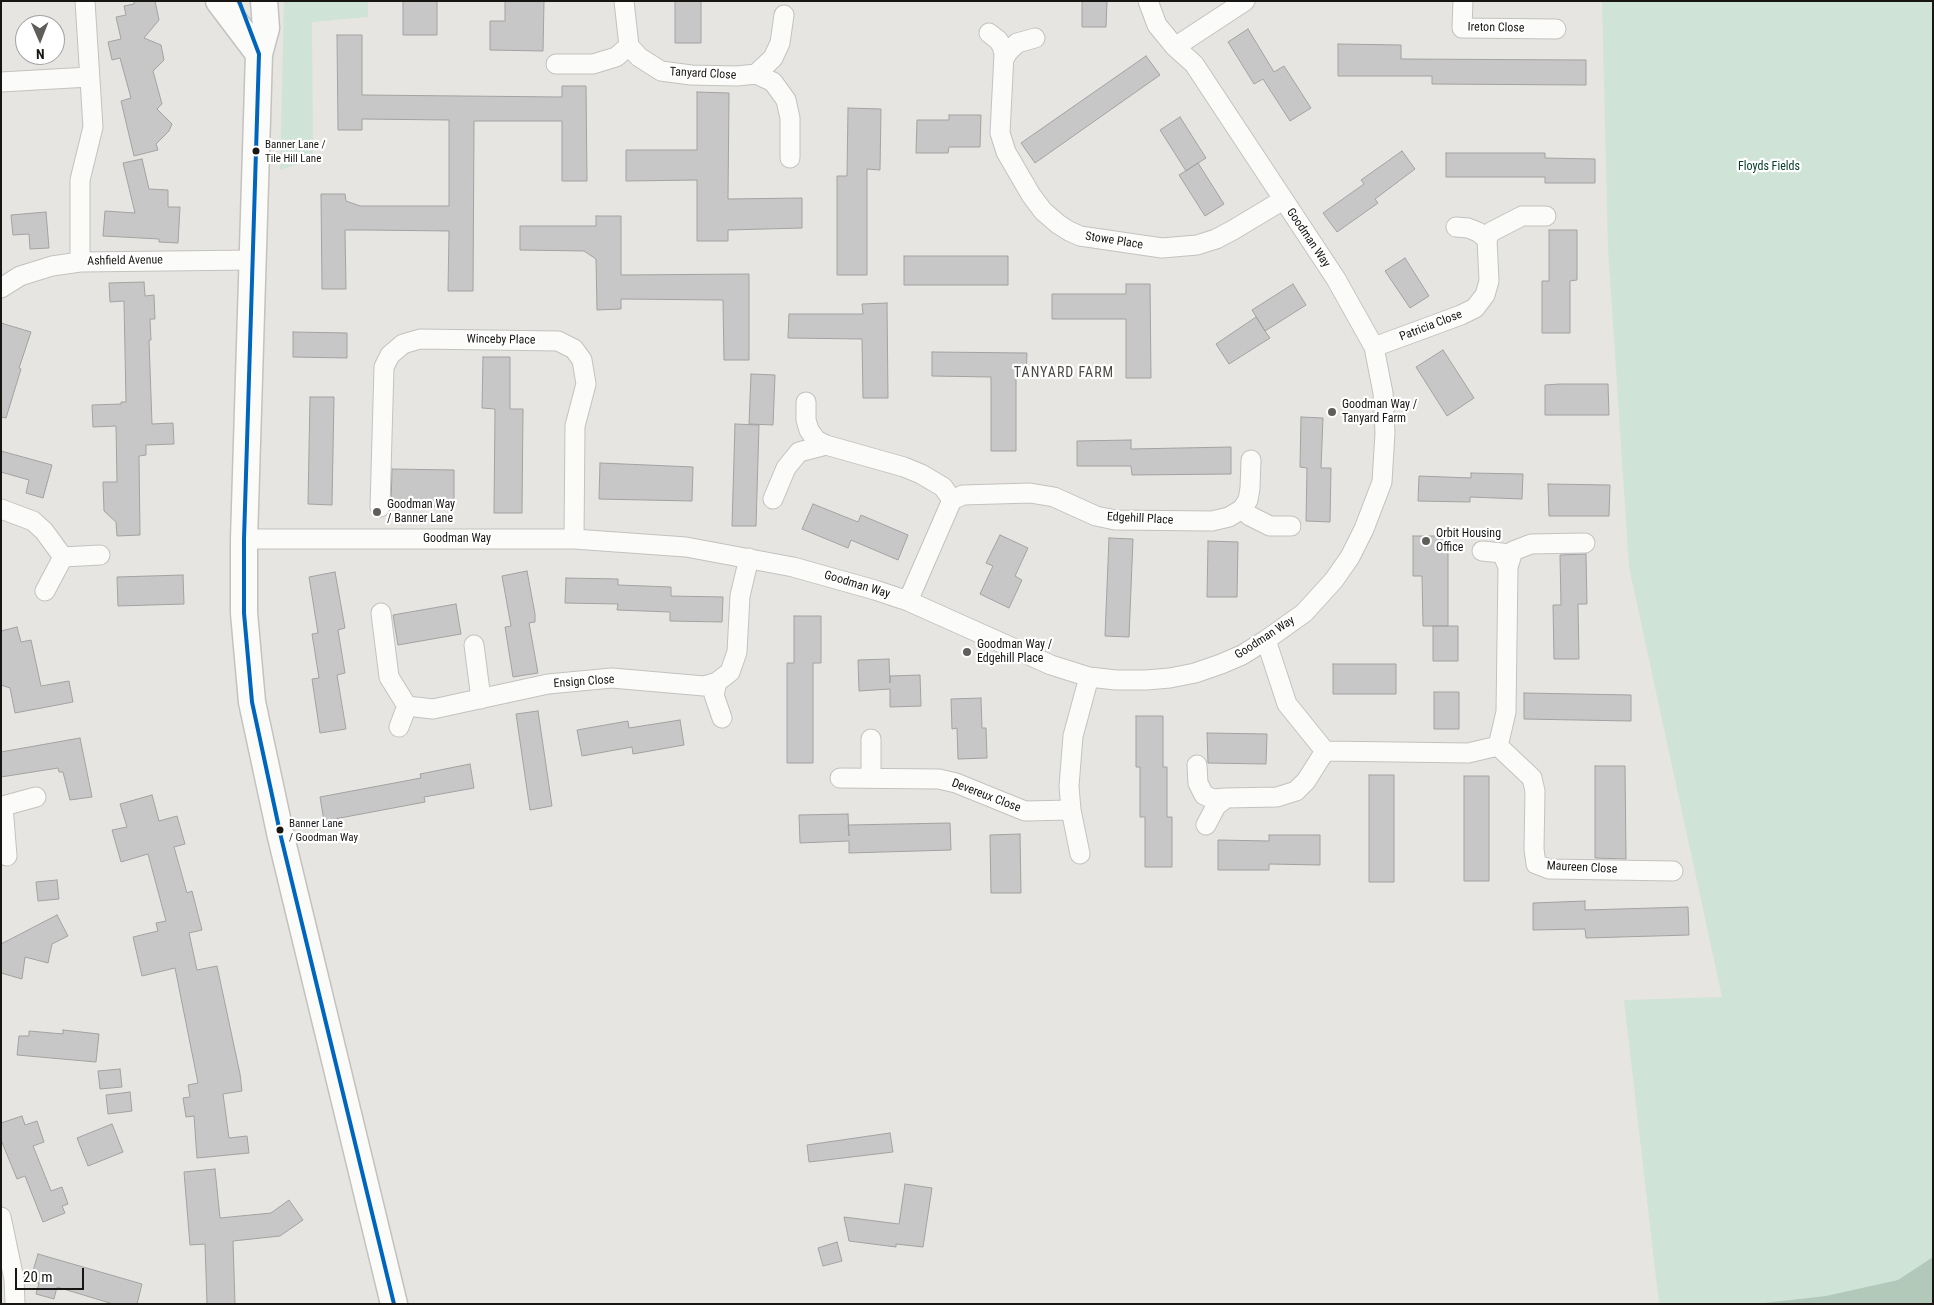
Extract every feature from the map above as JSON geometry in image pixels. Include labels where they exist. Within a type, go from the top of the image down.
[{"type":"street","points":[[80,262],[80,180],[92,127],[85,1]]},
{"type":"street","points":[[219,1],[259,54]]},
{"type":"street","points":[[239,1],[259,54]]},
{"type":"street","points":[[264,1],[266,28],[259,54],[244,539],[244,612],[252,702],[281,837],[394,1304]]},
{"type":"street","points":[[556,64],[593,64],[616,57],[629,46],[624,1]]},
{"type":"street","name":"Goodman Way","points":[[244,539],[574,539],[686,547],[793,567],[834,578],[908,601],[1051,666],[1089,677],[1116,680],[1146,680],[1195,673],[1235,658],[1266,640],[1304,613],[1334,580],[1350,557],[1364,529],[1382,482],[1385,414],[1382,386],[1374,347],[1336,279],[1194,64],[1175,47],[1157,25],[1148,1]]},
{"type":"street","points":[[1175,47],[1245,1]]},
{"type":"street","name":"Ireton Close","points":[[1462,1],[1462,28],[1556,29]]},
{"type":"street","points":[[784,15],[780,43],[773,58],[756,74],[774,82],[786,100],[790,118],[790,158]]},
{"type":"street","name":"Stowe Place","points":[[990,33],[1002,46],[1004,59],[1000,133],[1006,152],[1031,195],[1043,211],[1069,232],[1080,236],[1162,248],[1197,245],[1216,239],[1283,200]]},
{"type":"street","points":[[1004,59],[1017,43],[1035,38]]},
{"type":"street","name":"Tanyard Close","points":[[629,46],[639,57],[661,71],[691,76],[756,74]]},
{"type":"street","points":[[1,82],[89,77]]},
{"type":"street","points":[[1456,227],[1468,228],[1478,232],[1487,239],[1491,232],[1522,216],[1546,216]]},
{"type":"street","name":"Patricia Close","points":[[1374,347],[1475,308],[1486,295],[1489,281],[1487,239]]},
{"type":"street","name":"Ashfield Avenue","points":[[1,288],[20,276],[44,268],[80,262],[253,260]]},
{"type":"street","name":"Winceby Place","points":[[380,507],[384,367],[390,355],[403,344],[420,339],[558,341],[574,349],[582,360],[586,384],[574,426],[574,539]]},
{"type":"street","points":[[806,402],[806,420],[809,430],[816,440],[826,445],[904,467],[921,474],[943,487],[952,500],[908,601]]},
{"type":"street","points":[[773,499],[786,468],[800,452],[826,445]]},
{"type":"street","points":[[1251,460],[1248,500],[1242,509],[1250,516],[1270,526],[1291,526]]},
{"type":"street","name":"Edgehill Place","points":[[952,500],[963,494],[1030,493],[1054,497],[1096,516],[1115,520],[1212,521],[1229,517],[1242,509]]},
{"type":"street","points":[[1,509],[33,521],[44,531],[64,558]]},
{"type":"street","points":[[1325,751],[1468,753],[1498,746],[1506,712],[1508,566],[1513,551],[1532,544],[1585,543]]},
{"type":"street","points":[[1482,551],[1502,553],[1508,566]]},
{"type":"street","points":[[64,558],[100,554]]},
{"type":"street","points":[[45,591],[64,558]]},
{"type":"street","points":[[722,718],[714,695],[717,682],[730,672],[737,652],[740,596],[749,558]]},
{"type":"street","points":[[381,613],[389,677],[407,706],[399,727]]},
{"type":"street","points":[[1266,640],[1287,704],[1325,751]]},
{"type":"street","points":[[474,645],[481,699]]},
{"type":"street","points":[[1080,854],[1071,810],[1069,786],[1073,736],[1089,677]]},
{"type":"street","name":"Ensign Close","points":[[407,706],[433,709],[548,684],[612,678],[704,686],[717,682]]},
{"type":"street","points":[[871,740],[871,778]]},
{"type":"street","name":"Maureen Close","points":[[1498,746],[1532,778],[1535,791],[1534,849],[1536,864],[1549,869],[1672,871]]},
{"type":"street","points":[[1197,765],[1198,783],[1204,795],[1213,799],[1277,798],[1296,791],[1306,781],[1325,751]]},
{"type":"street","name":"Devereux Close","points":[[840,778],[939,779],[956,782],[1025,811],[1071,810]]},
{"type":"street","points":[[7,856],[2,806],[36,797]]},
{"type":"street","points":[[1206,825],[1216,806],[1226,798]]},
{"type":"street","points":[[1,1217],[14,1279],[15,1304]]},
{"type":"green space","points":[[284,1],[368,1],[368,17],[312,22],[313,159],[280,170]]},
{"type":"green space","name":"Floyds Fields","points":[[1602,1],[1933,1],[1933,1304],[1659,1304],[1624,1000],[1722,997],[1629,567],[1608,248]]},
{"type":"green space","points":[[1933,1257],[1933,1304],[1755,1304],[1826,1296],[1898,1280]]},
{"type":"building","points":[[134,1],[155,1],[159,20],[144,38],[161,45],[164,60],[153,71],[162,104],[157,109],[172,124],[169,131],[156,144],[158,150],[134,156],[121,101],[131,98],[120,58],[112,60],[108,42],[121,39],[116,17],[126,15],[124,6],[134,4]]},
{"type":"building","points":[[403,1],[437,1],[437,35],[403,35]]},
{"type":"building","points":[[505,1],[544,1],[543,51],[490,50],[490,21],[505,21]]},
{"type":"building","points":[[675,1],[701,1],[701,43],[675,43]]},
{"type":"building","points":[[1082,1],[1107,1],[1106,27],[1082,27]]},
{"type":"building","points":[[1248,29],[1274,72],[1284,66],[1311,108],[1290,121],[1263,79],[1254,84],[1228,42]]},
{"type":"building","points":[[337,35],[362,35],[362,95],[562,97],[562,86],[586,86],[587,181],[562,181],[562,121],[474,121],[473,291],[448,291],[449,231],[345,230],[346,289],[322,289],[321,194],[345,194],[346,201],[360,206],[449,206],[449,120],[362,119],[362,130],[338,130]]},
{"type":"building","points":[[1338,44],[1401,45],[1401,59],[1586,60],[1586,85],[1432,84],[1432,76],[1338,76]]},
{"type":"building","points":[[1146,56],[1160,75],[1035,163],[1021,143]]},
{"type":"building","points":[[697,92],[729,93],[728,199],[802,198],[802,228],[728,230],[728,241],[697,241],[697,180],[626,181],[626,150],[697,150]]},
{"type":"building","points":[[848,108],[881,109],[880,170],[867,169],[867,275],[837,275],[837,176],[847,176]]},
{"type":"building","points":[[949,115],[981,115],[980,147],[949,147],[948,153],[916,153],[917,120],[949,120]]},
{"type":"building","points":[[1180,117],[1206,158],[1186,171],[1160,130]]},
{"type":"building","points":[[1402,151],[1415,169],[1375,199],[1378,203],[1337,232],[1323,213],[1364,184],[1361,180]]},
{"type":"building","points":[[1446,153],[1545,153],[1545,158],[1595,159],[1595,183],[1545,183],[1545,177],[1446,177]]},
{"type":"building","points":[[142,159],[149,189],[168,190],[168,207],[180,207],[178,243],[159,242],[159,239],[103,236],[105,211],[135,213],[123,163]]},
{"type":"building","points":[[1198,163],[1224,204],[1205,216],[1179,175]]},
{"type":"building","points":[[46,212],[49,248],[30,249],[29,234],[13,235],[11,215]]},
{"type":"building","points":[[596,216],[621,216],[621,275],[749,274],[749,360],[724,360],[723,300],[621,299],[621,309],[597,310],[596,259],[584,251],[520,250],[520,226],[596,226]]},
{"type":"building","points":[[1549,230],[1577,230],[1577,280],[1570,281],[1570,333],[1542,333],[1542,281],[1549,281]]},
{"type":"building","points":[[904,256],[1008,256],[1008,285],[904,285]]},
{"type":"building","points":[[1405,258],[1429,296],[1410,308],[1385,271]]},
{"type":"building","points":[[144,282],[145,296],[154,295],[155,319],[150,319],[151,340],[149,340],[152,424],[173,423],[174,444],[146,445],[146,455],[139,456],[140,535],[117,536],[116,522],[104,511],[103,482],[117,482],[116,426],[93,427],[92,405],[121,404],[121,402],[126,402],[124,301],[110,302],[109,283]]},
{"type":"building","points":[[1126,284],[1150,284],[1151,378],[1126,378],[1126,319],[1052,319],[1052,294],[1126,294]]},
{"type":"building","points":[[1293,284],[1306,305],[1265,331],[1252,310]]},
{"type":"building","points":[[887,303],[888,398],[863,398],[862,339],[788,338],[789,314],[863,314],[862,304]]},
{"type":"building","points":[[1256,317],[1270,338],[1229,364],[1216,344]]},
{"type":"building","points":[[1,323],[31,332],[6,418],[1,417]]},
{"type":"building","points":[[293,332],[347,333],[347,358],[293,357]]},
{"type":"building","points":[[1443,350],[1474,398],[1447,416],[1416,367]]},
{"type":"building","points":[[932,352],[1027,353],[1026,377],[1016,377],[1016,451],[991,451],[991,377],[932,376]]},
{"type":"building","points":[[483,357],[510,357],[510,409],[523,409],[522,513],[494,513],[495,409],[482,408]]},
{"type":"building","points":[[751,374],[775,375],[773,425],[749,424]]},
{"type":"building","points":[[1608,384],[1609,415],[1545,415],[1545,385]]},
{"type":"building","points":[[310,397],[334,397],[332,505],[308,504]]},
{"type":"building","points":[[1301,417],[1323,418],[1321,468],[1331,468],[1330,522],[1306,521],[1307,468],[1300,467]]},
{"type":"building","points":[[735,424],[759,425],[756,526],[732,526]]},
{"type":"building","points":[[1131,440],[1131,449],[1231,447],[1231,474],[1132,475],[1131,466],[1077,466],[1077,441]]},
{"type":"building","points":[[1,451],[52,465],[43,498],[26,493],[29,480],[1,472]]},
{"type":"building","points":[[600,463],[693,467],[692,501],[599,499]]},
{"type":"building","points":[[392,469],[454,470],[454,507],[391,506]]},
{"type":"building","points":[[1471,473],[1523,474],[1522,499],[1470,497],[1470,502],[1418,501],[1419,476],[1471,478]]},
{"type":"building","points":[[1548,484],[1610,485],[1609,516],[1549,516]]},
{"type":"building","points":[[813,504],[858,522],[861,515],[908,535],[898,560],[851,540],[848,548],[802,529]]},
{"type":"building","points":[[1000,535],[1028,548],[1015,576],[1022,580],[1009,608],[980,594],[993,566],[986,563]]},
{"type":"building","points":[[1413,536],[1448,536],[1448,626],[1423,626],[1422,576],[1413,576]]},
{"type":"building","points":[[1109,538],[1133,539],[1129,637],[1105,636]]},
{"type":"building","points":[[1208,541],[1238,542],[1237,597],[1207,597]]},
{"type":"building","points":[[1586,554],[1587,604],[1578,604],[1579,659],[1554,659],[1553,605],[1561,605],[1560,555]]},
{"type":"building","points":[[527,571],[535,614],[535,622],[529,623],[538,673],[513,677],[505,627],[511,626],[502,576]]},
{"type":"building","points":[[335,572],[345,628],[338,630],[345,673],[337,675],[346,729],[320,733],[312,679],[319,678],[312,634],[318,633],[309,577]]},
{"type":"building","points":[[183,575],[184,604],[118,606],[117,577]]},
{"type":"building","points":[[566,578],[618,579],[618,585],[671,587],[671,596],[723,597],[722,622],[670,621],[670,612],[617,610],[618,604],[565,603]]},
{"type":"building","points":[[456,604],[461,634],[398,645],[393,615]]},
{"type":"building","points":[[794,616],[821,616],[821,663],[813,663],[813,763],[787,763],[787,663],[794,663]]},
{"type":"building","points":[[1433,626],[1458,626],[1458,661],[1433,661]]},
{"type":"building","points":[[17,627],[21,642],[31,640],[41,686],[69,681],[73,702],[15,713],[10,688],[1,685],[1,631]]},
{"type":"building","points":[[889,659],[890,683],[890,676],[920,675],[921,706],[890,707],[890,689],[859,691],[858,660]]},
{"type":"building","points":[[1333,664],[1396,664],[1396,694],[1333,694]]},
{"type":"building","points":[[1434,692],[1459,692],[1459,729],[1434,729]]},
{"type":"building","points":[[1524,693],[1631,695],[1631,721],[1524,719]]},
{"type":"building","points":[[981,698],[982,728],[986,728],[987,758],[958,759],[957,728],[952,729],[951,699]]},
{"type":"building","points":[[538,711],[552,806],[530,810],[516,714]]},
{"type":"building","points":[[1136,716],[1163,716],[1163,767],[1167,767],[1167,817],[1172,817],[1172,867],[1145,867],[1145,817],[1140,817],[1140,767],[1136,767]]},
{"type":"building","points":[[680,720],[684,745],[633,754],[632,747],[582,756],[577,730],[628,721],[629,728]]},
{"type":"building","points":[[1207,733],[1267,734],[1266,764],[1208,763]]},
{"type":"building","points":[[80,738],[92,797],[70,800],[63,772],[59,772],[58,768],[1,777],[1,752]]},
{"type":"building","points":[[470,764],[474,788],[424,797],[425,802],[324,821],[320,797],[421,778],[420,774]]},
{"type":"building","points":[[1595,766],[1625,766],[1626,859],[1595,858]]},
{"type":"building","points":[[1369,775],[1394,775],[1394,882],[1369,882]]},
{"type":"building","points":[[1464,776],[1489,776],[1489,881],[1464,881]]},
{"type":"building","points":[[152,795],[159,821],[177,816],[185,844],[174,847],[187,893],[192,891],[202,930],[189,933],[197,970],[217,966],[240,1074],[242,1091],[223,1094],[229,1138],[247,1136],[249,1153],[197,1158],[194,1116],[186,1117],[183,1098],[190,1097],[188,1085],[198,1083],[175,968],[142,976],[133,937],[158,931],[156,923],[166,921],[148,854],[121,862],[112,830],[127,827],[120,804]]},
{"type":"building","points":[[848,814],[848,825],[950,823],[951,850],[849,853],[849,841],[800,843],[799,815]]},
{"type":"building","points":[[1020,834],[1021,893],[991,893],[990,835]]},
{"type":"building","points":[[1269,835],[1320,835],[1320,865],[1269,864],[1269,870],[1218,870],[1218,840],[1269,841]]},
{"type":"building","points":[[57,880],[59,899],[38,901],[36,882]]},
{"type":"building","points":[[1585,901],[1585,910],[1688,907],[1689,935],[1586,938],[1585,929],[1533,930],[1533,903]]},
{"type":"building","points":[[57,915],[68,936],[52,944],[48,963],[25,957],[22,979],[1,973],[1,944]]},
{"type":"building","points":[[63,1030],[99,1034],[96,1062],[17,1055],[19,1036],[29,1036],[29,1031],[63,1034]]},
{"type":"building","points":[[120,1069],[122,1087],[100,1089],[98,1071]]},
{"type":"building","points":[[130,1092],[132,1111],[108,1114],[106,1095]]},
{"type":"building","points":[[22,1116],[25,1125],[37,1121],[44,1142],[33,1146],[51,1191],[62,1187],[68,1204],[62,1206],[65,1213],[43,1222],[25,1176],[17,1179],[1,1140],[1,1123]]},
{"type":"building","points":[[112,1124],[123,1152],[88,1166],[77,1138]]},
{"type":"building","points":[[890,1133],[893,1152],[809,1162],[807,1145]]},
{"type":"building","points":[[215,1169],[220,1218],[271,1213],[289,1200],[303,1220],[280,1236],[233,1241],[235,1304],[207,1304],[205,1244],[190,1245],[184,1172]]},
{"type":"building","points":[[905,1184],[932,1188],[923,1247],[896,1244],[896,1247],[849,1241],[844,1217],[899,1224]]},
{"type":"building","points":[[837,1242],[842,1261],[823,1266],[818,1248]]},
{"type":"building","points":[[38,1254],[142,1284],[137,1304],[113,1304],[57,1287],[54,1299],[36,1294],[39,1283],[30,1281]]},
{"type":"transit line","points":[[239,1],[259,54],[244,539],[244,613],[252,702],[281,837],[394,1304]]},
{"type":"place","name":"Banner Lane / Tile Hill Lane","points":[[256,151]]},
{"type":"place","name":"Goodman Way / Tanyard Farm","points":[[1332,412]]},
{"type":"place","name":"Goodman Way / Banner Lane","points":[[377,512]]},
{"type":"place","name":"Orbit Housing Office","points":[[1426,541]]},
{"type":"place","name":"Goodman Way / Edgehill Place","points":[[967,652]]},
{"type":"place","name":"Banner Lane / Goodman Way","points":[[280,830]]},
{"type":"district","name":"TANYARD FARM","points":[[1064,373]]}]
